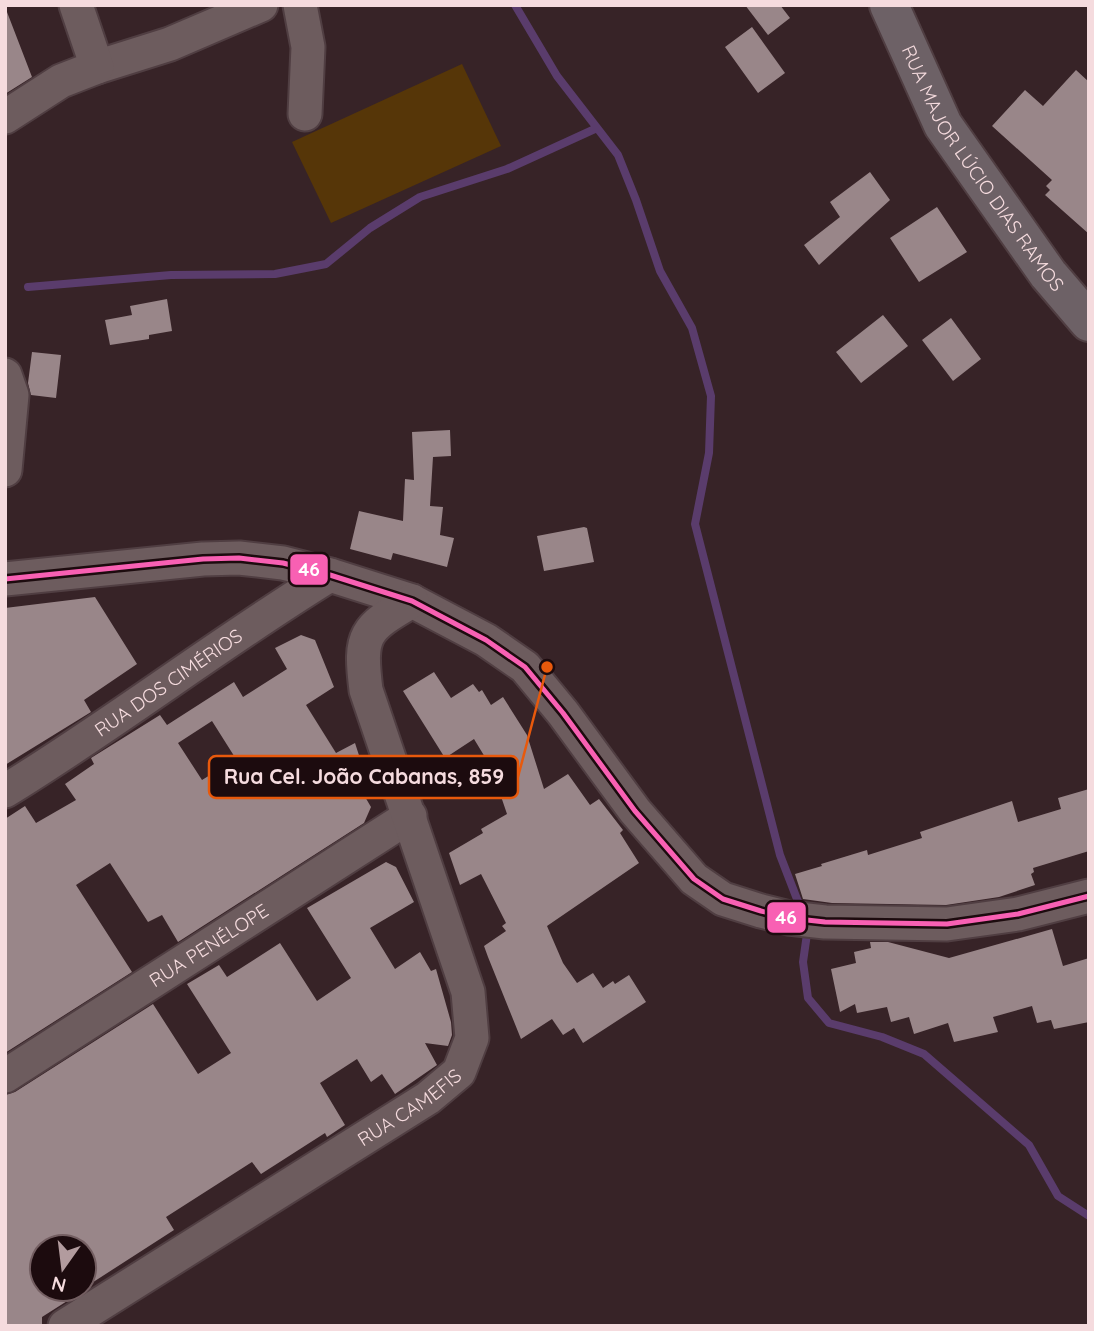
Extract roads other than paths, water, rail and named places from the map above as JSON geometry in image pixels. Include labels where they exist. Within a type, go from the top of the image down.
[{"type":"main road","name":"RUA MAJOR LÚCIO DIAS RAMOS","points":[[889,5],[943,125],[1048,274],[1089,323]]},
{"type":"street","points":[[76,5],[97,67]]},
{"type":"street","points":[[5,117],[61,81],[170,44],[261,5]]},
{"type":"street","points":[[300,5],[308,55],[305,114]]},
{"type":"street","points":[[5,374],[12,395],[5,470]]},
{"type":"street","points":[[5,579],[204,559],[239,558],[283,563],[412,601],[486,640],[525,667],[563,713],[635,811],[694,879],[723,899],[789,918],[825,922],[947,924],[1018,914],[1089,896]]},
{"type":"street","name":"RUA DOS CIMÉRIOS","points":[[5,791],[53,762],[330,575]]},
{"type":"street","name":"RUA CAMEFIS","points":[[65,1326],[428,1098],[459,1072],[472,1038],[468,992],[366,690],[362,659],[365,640],[379,621],[412,601]]},
{"type":"street","name":"RUA PENÉLOPE","points":[[5,1076],[410,816]]},
{"type":"waterway","points":[[515,5],[557,76],[618,155],[660,271],[692,328],[711,396],[709,453],[695,524],[780,855],[802,912]]},
{"type":"waterway","points":[[28,287],[171,275],[275,274],[326,264],[370,228],[420,197],[507,169],[597,128]]},
{"type":"waterway","points":[[808,927],[803,962],[808,998],[829,1023],[882,1037],[924,1054],[1029,1145],[1058,1196],[1089,1216]]},
{"type":"place","name":"Rua Cel. João Cabanas, 859","points":[[547,667]]}]
